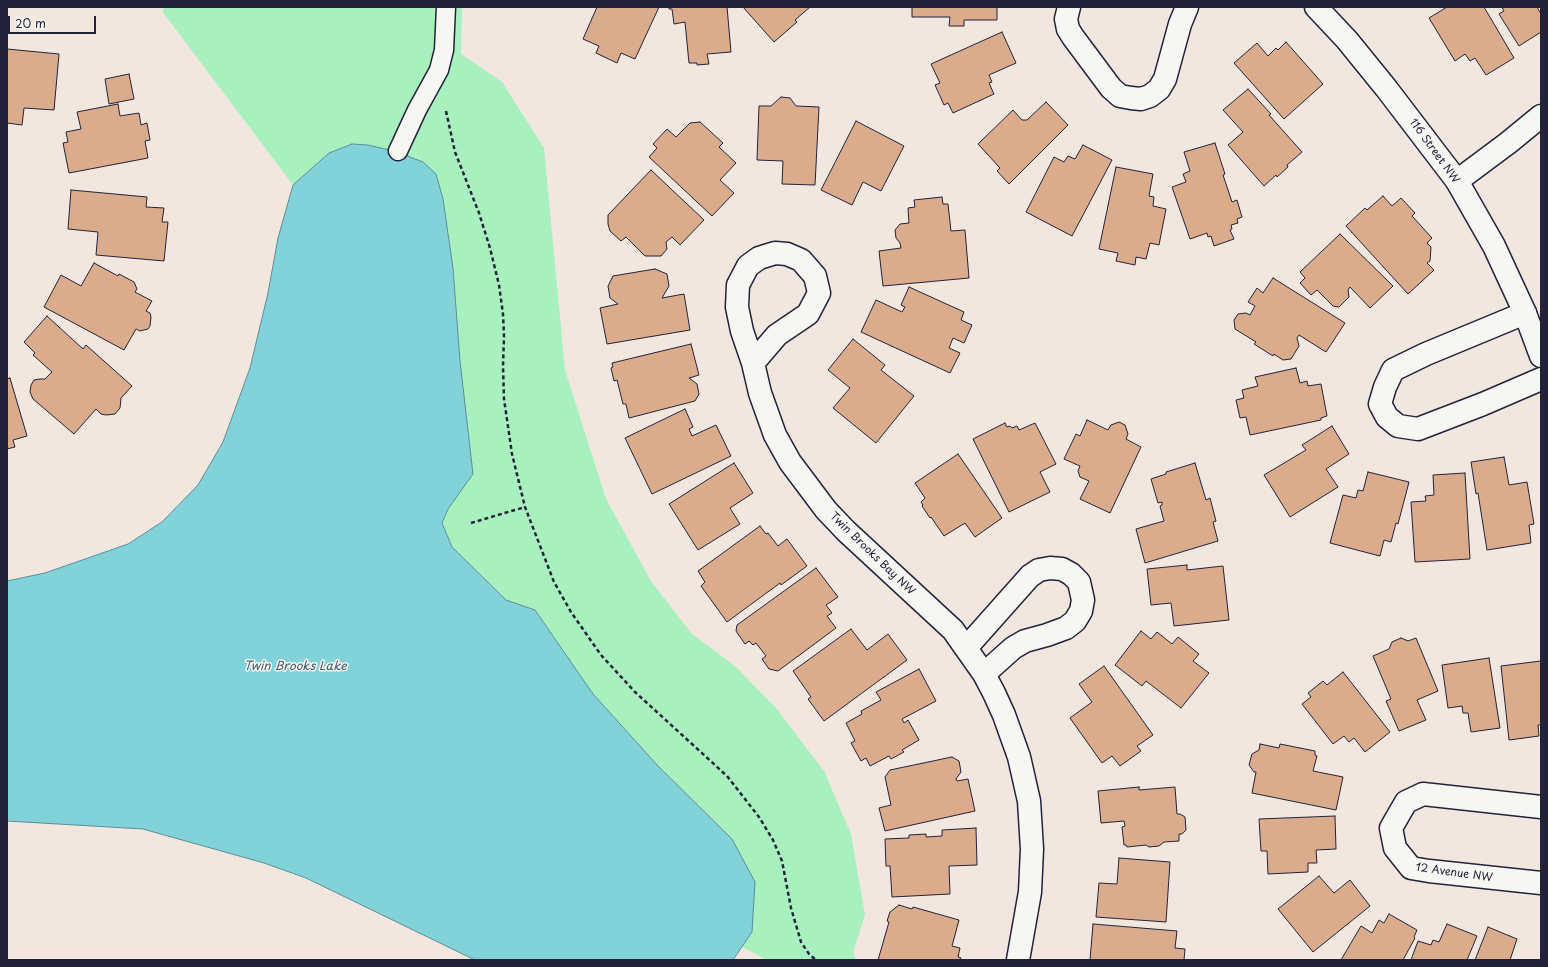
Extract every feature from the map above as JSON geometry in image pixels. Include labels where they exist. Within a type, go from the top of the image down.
[{"type":"street","points":[[1069,7],[1066,19],[1068,29],[1072,37],[1111,88],[1120,96],[1142,99],[1150,96],[1159,89],[1165,79],[1180,24],[1187,7]]},
{"type":"street","name":"116 Street NW","points":[[1316,7],[1347,40],[1386,88],[1457,181],[1494,246],[1525,314],[1541,356]]},
{"type":"street","points":[[1457,181],[1541,116]]},
{"type":"street","name":"Twin Brooks Bay NW","points":[[753,363],[777,335],[808,314],[819,293],[815,276],[802,260],[787,254],[775,253],[759,258],[748,266],[738,285],[737,308],[760,393],[775,435],[790,462],[810,490],[846,531],[953,630],[984,674],[1004,715],[1018,757],[1029,801],[1032,849],[1030,892],[1018,960]]},
{"type":"street","points":[[1525,314],[1426,354],[1393,370],[1385,387],[1380,404],[1387,417],[1398,426],[1418,429],[1483,404],[1541,379]]},
{"type":"street","points":[[966,648],[1030,576],[1039,570],[1050,568],[1062,569],[1071,574],[1079,582],[1083,600],[1081,611],[1075,621],[1066,628],[1025,641],[1013,648],[984,674]]},
{"type":"street","name":"12 Avenue NW","points":[[1541,807],[1423,794],[1406,802],[1391,828],[1395,848],[1411,868],[1541,883]]},
{"type":"lane","points":[[398,151],[417,110],[439,70],[444,50],[446,7]]},
{"type":"path","points":[[439,70],[440,84],[454,152],[479,213],[490,248],[499,285],[503,314],[504,399],[512,454],[525,507],[554,582],[571,612],[601,655],[635,692],[727,776],[759,817],[782,861],[791,908],[802,942],[809,954],[816,960]]},
{"type":"path","points":[[471,523],[525,507]]},
{"type":"green space","points":[[165,7],[462,7],[461,54],[502,82],[544,148],[565,370],[606,499],[651,581],[692,634],[735,666],[776,708],[824,771],[851,834],[865,915],[853,952],[856,960],[767,960],[742,947],[752,932],[658,766],[593,694],[535,610],[506,600],[452,547],[442,524],[448,509],[473,474],[460,361],[453,268],[443,199],[436,174],[394,151],[368,145],[352,144],[329,153],[293,185],[162,11]]},
{"type":"water","name":"Twin Brooks Lake","points":[[352,144],[368,145],[394,151],[423,162],[436,174],[443,199],[453,268],[460,361],[473,474],[448,509],[442,523],[452,547],[506,600],[535,610],[593,694],[658,766],[732,839],[755,882],[752,932],[733,960],[475,960],[306,878],[264,863],[143,829],[7,821],[7,581],[45,573],[128,544],[162,522],[198,485],[223,442],[250,368],[268,293],[278,238],[293,185],[329,153]]},
{"type":"building","points":[[597,7],[659,7],[635,59],[621,53],[617,63],[596,53],[599,46],[583,39]]},
{"type":"building","points":[[669,7],[727,7],[731,52],[707,54],[709,64],[697,65],[697,63],[689,63],[685,22],[674,24],[672,9],[669,9]]},
{"type":"building","points":[[743,7],[810,7],[795,20],[797,22],[774,42]]},
{"type":"building","points":[[912,7],[997,7],[997,20],[964,20],[964,26],[949,26],[950,17],[912,17]]},
{"type":"building","points":[[1447,7],[1484,7],[1514,58],[1486,75],[1475,58],[1470,61],[1465,54],[1455,61],[1429,18]]},
{"type":"building","points":[[1502,7],[1537,7],[1541,14],[1541,32],[1519,46],[1499,14],[1504,11]]},
{"type":"building","points":[[1002,32],[1016,63],[989,75],[992,82],[989,83],[994,94],[953,113],[948,103],[944,105],[935,85],[940,83],[931,64]]},
{"type":"building","points":[[1286,42],[1323,84],[1284,119],[1234,63],[1257,43],[1268,56],[1276,48],[1278,50]]},
{"type":"building","points":[[7,49],[59,54],[54,110],[24,108],[22,125],[7,123]]},
{"type":"building","points":[[129,74],[134,99],[109,104],[105,79]]},
{"type":"building","points":[[1248,89],[1302,152],[1287,165],[1288,167],[1277,177],[1276,175],[1264,186],[1228,145],[1243,132],[1223,110]]},
{"type":"building","points":[[781,97],[790,98],[796,106],[819,107],[815,185],[782,184],[783,161],[757,160],[759,106],[771,106]]},
{"type":"building","points":[[1046,102],[1068,125],[1009,184],[997,171],[1000,168],[978,144],[1013,110],[1022,120],[1027,120]]},
{"type":"building","points":[[118,104],[120,116],[139,113],[141,125],[147,123],[150,140],[145,141],[148,158],[69,173],[63,143],[68,142],[66,132],[81,129],[77,112]]},
{"type":"building","points":[[856,121],[904,146],[881,191],[863,182],[852,205],[821,190]]},
{"type":"building","points":[[700,122],[723,143],[719,147],[736,163],[720,180],[734,193],[712,216],[649,157],[657,148],[653,144],[667,129],[676,137],[690,123]]},
{"type":"building","points":[[1215,143],[1232,202],[1237,200],[1242,217],[1237,219],[1238,223],[1231,225],[1232,229],[1230,230],[1234,239],[1214,246],[1211,236],[1208,237],[1207,233],[1190,239],[1172,187],[1186,182],[1183,174],[1190,171],[1184,152]]},
{"type":"building","points":[[1083,145],[1112,160],[1072,236],[1026,212],[1054,157],[1064,162],[1068,156],[1075,159]]},
{"type":"building","points":[[1116,167],[1153,174],[1149,196],[1154,197],[1153,206],[1166,209],[1159,245],[1150,243],[1146,259],[1136,257],[1135,265],[1116,261],[1118,253],[1099,249]]},
{"type":"building","points":[[651,170],[704,220],[680,245],[672,237],[666,242],[667,249],[661,256],[645,256],[626,237],[621,241],[610,231],[608,224],[608,215]]},
{"type":"building","points":[[71,190],[147,197],[146,207],[164,208],[162,222],[168,222],[164,261],[96,255],[98,232],[68,229]]},
{"type":"building","points":[[1383,196],[1392,206],[1401,198],[1415,213],[1412,216],[1432,238],[1427,243],[1431,247],[1430,261],[1427,263],[1434,270],[1408,294],[1346,226],[1365,208],[1367,210]]},
{"type":"building","points":[[942,197],[943,204],[948,204],[951,231],[965,230],[969,278],[883,286],[879,251],[901,248],[900,243],[896,238],[895,230],[900,224],[909,223],[908,208],[915,207],[914,200]]},
{"type":"building","points":[[1340,234],[1393,286],[1370,308],[1350,287],[1348,290],[1349,297],[1339,307],[1333,306],[1317,290],[1311,295],[1300,283],[1305,278],[1300,272]]},
{"type":"building","points":[[94,263],[118,276],[119,274],[134,282],[137,289],[135,292],[152,301],[146,311],[150,313],[150,326],[148,329],[140,331],[136,329],[124,350],[44,307],[61,275],[81,286]]},
{"type":"building","points":[[655,269],[667,274],[669,286],[662,298],[684,294],[690,330],[607,344],[600,308],[618,304],[610,298],[608,286],[613,276]]},
{"type":"building","points":[[1273,278],[1345,323],[1326,352],[1299,335],[1297,338],[1299,346],[1291,359],[1283,360],[1274,354],[1273,356],[1254,344],[1256,342],[1235,329],[1234,320],[1238,314],[1246,313],[1250,315],[1255,306],[1248,302],[1257,288],[1263,293]]},
{"type":"building","points":[[909,287],[964,312],[961,320],[972,325],[964,343],[953,338],[949,348],[960,353],[950,373],[861,332],[876,300],[902,312],[905,307],[901,305]]},
{"type":"building","points":[[47,316],[83,349],[86,345],[132,386],[121,398],[120,408],[115,414],[101,414],[96,409],[74,434],[33,399],[30,392],[31,385],[34,380],[45,379],[52,372],[33,355],[35,353],[24,342]]},
{"type":"building","points":[[853,339],[885,365],[881,370],[914,396],[876,443],[833,408],[850,388],[828,370]]},
{"type":"building","points":[[691,344],[699,375],[689,378],[697,384],[699,394],[695,401],[629,418],[626,404],[623,404],[617,380],[614,381],[611,368],[613,367],[612,363]]},
{"type":"building","points":[[1296,368],[1300,383],[1307,381],[1308,386],[1321,384],[1327,416],[1321,418],[1321,420],[1250,435],[1246,417],[1240,418],[1236,400],[1244,398],[1242,390],[1258,386],[1255,377]]},
{"type":"building","points":[[10,378],[27,436],[13,440],[15,447],[7,449],[7,379]]},
{"type":"building","points":[[685,409],[693,427],[689,429],[692,436],[716,425],[731,456],[652,494],[625,438]]},
{"type":"building","points":[[1087,420],[1108,430],[1111,425],[1119,422],[1125,425],[1128,434],[1126,439],[1141,447],[1110,513],[1080,499],[1089,481],[1080,477],[1078,471],[1080,466],[1064,459],[1076,434],[1080,436]]},
{"type":"building","points":[[1005,423],[1007,427],[1010,426],[1012,428],[1017,426],[1019,430],[1035,423],[1056,464],[1040,472],[1050,492],[1009,512],[973,439]]},
{"type":"building","points":[[1332,426],[1349,454],[1326,469],[1338,487],[1290,517],[1264,475],[1306,450],[1302,445]]},
{"type":"building","points":[[958,454],[1002,518],[975,537],[965,523],[944,536],[922,506],[923,505],[921,502],[925,498],[915,483]]},
{"type":"building","points":[[1504,457],[1509,485],[1527,482],[1534,524],[1529,525],[1531,543],[1487,550],[1478,493],[1476,494],[1471,462]]},
{"type":"building","points":[[734,463],[753,493],[730,508],[740,524],[698,550],[669,504]]},
{"type":"building","points":[[1195,463],[1206,500],[1210,498],[1216,521],[1213,522],[1218,541],[1145,563],[1136,529],[1164,521],[1160,506],[1162,505],[1162,502],[1158,503],[1151,479],[1166,474],[1166,472]]},
{"type":"building","points":[[1368,472],[1409,482],[1398,524],[1396,523],[1391,542],[1384,540],[1380,556],[1330,543],[1343,495],[1356,498],[1358,490],[1363,491]]},
{"type":"building","points":[[1465,473],[1470,559],[1415,562],[1411,502],[1426,501],[1425,496],[1434,495],[1433,475]]},
{"type":"building","points":[[760,526],[766,534],[768,533],[778,546],[787,539],[807,566],[781,585],[780,583],[727,622],[701,586],[705,582],[698,571]]},
{"type":"building","points":[[1187,565],[1187,570],[1223,566],[1229,620],[1174,626],[1171,603],[1151,605],[1147,569]]},
{"type":"building","points":[[816,568],[838,597],[826,605],[832,613],[827,616],[836,628],[778,671],[769,669],[762,659],[766,656],[756,643],[753,645],[749,641],[745,644],[736,631],[737,625]]},
{"type":"building","points":[[851,629],[867,650],[888,634],[907,660],[824,721],[808,699],[811,697],[793,671]]},
{"type":"building","points":[[1141,631],[1151,639],[1157,632],[1172,644],[1178,637],[1199,654],[1193,661],[1209,673],[1181,708],[1146,681],[1142,686],[1115,665]]},
{"type":"building","points":[[1401,638],[1408,641],[1416,638],[1438,691],[1417,700],[1426,720],[1399,731],[1386,701],[1391,699],[1373,656],[1389,649],[1392,642]]},
{"type":"building","points":[[1489,658],[1500,728],[1471,732],[1468,713],[1463,713],[1462,706],[1448,708],[1442,665]]},
{"type":"building","points":[[1541,661],[1541,725],[1538,725],[1539,736],[1509,740],[1501,666]]},
{"type":"building","points":[[1104,666],[1153,735],[1137,746],[1141,751],[1120,766],[1112,756],[1102,763],[1070,718],[1092,702],[1079,684]]},
{"type":"building","points":[[919,669],[936,701],[902,719],[904,723],[908,720],[919,740],[902,750],[904,752],[891,759],[889,756],[870,766],[866,758],[861,761],[851,743],[855,741],[846,723],[862,714],[861,711],[881,700],[876,692]]},
{"type":"building","points":[[1343,672],[1390,732],[1365,752],[1354,738],[1349,742],[1344,736],[1333,744],[1302,704],[1311,697],[1308,693],[1323,681],[1327,685]]},
{"type":"building","points":[[1260,744],[1279,748],[1280,744],[1315,751],[1315,755],[1317,756],[1313,771],[1343,777],[1336,810],[1252,793],[1256,772],[1254,772],[1249,765],[1252,754],[1259,750]]},
{"type":"building","points":[[952,757],[959,761],[961,772],[956,779],[957,781],[968,779],[975,811],[885,831],[879,808],[891,805],[885,777],[890,770]]},
{"type":"building","points":[[1139,787],[1139,790],[1175,787],[1177,814],[1185,817],[1186,830],[1182,834],[1179,834],[1179,841],[1164,842],[1159,846],[1149,847],[1146,845],[1127,847],[1124,845],[1122,827],[1125,826],[1124,821],[1101,823],[1098,791]]},
{"type":"building","points":[[1335,816],[1336,849],[1316,850],[1317,863],[1308,863],[1308,872],[1268,874],[1267,851],[1261,851],[1259,819]]},
{"type":"building","points":[[976,828],[977,865],[949,866],[950,894],[892,897],[890,866],[886,866],[885,839],[909,838],[909,835],[926,834],[926,837],[942,836],[942,830]]},
{"type":"building","points":[[1119,858],[1170,862],[1166,922],[1096,917],[1099,883],[1117,884]]},
{"type":"building","points":[[1319,876],[1334,893],[1350,880],[1370,906],[1313,952],[1278,909]]},
{"type":"building","points":[[899,905],[912,909],[913,907],[959,920],[952,946],[960,948],[958,957],[961,958],[960,960],[878,960],[889,922],[887,921],[890,912]]},
{"type":"building","points":[[1389,914],[1417,930],[1414,937],[1415,938],[1403,960],[1341,960],[1361,926],[1372,933],[1379,920],[1384,923]]},
{"type":"building","points":[[1093,924],[1177,931],[1175,948],[1185,949],[1184,960],[1090,960]]},
{"type":"building","points":[[1447,924],[1477,936],[1467,960],[1411,960],[1418,941],[1431,945],[1433,940],[1439,942]]},
{"type":"building","points":[[1488,927],[1517,939],[1510,960],[1475,960]]}]
